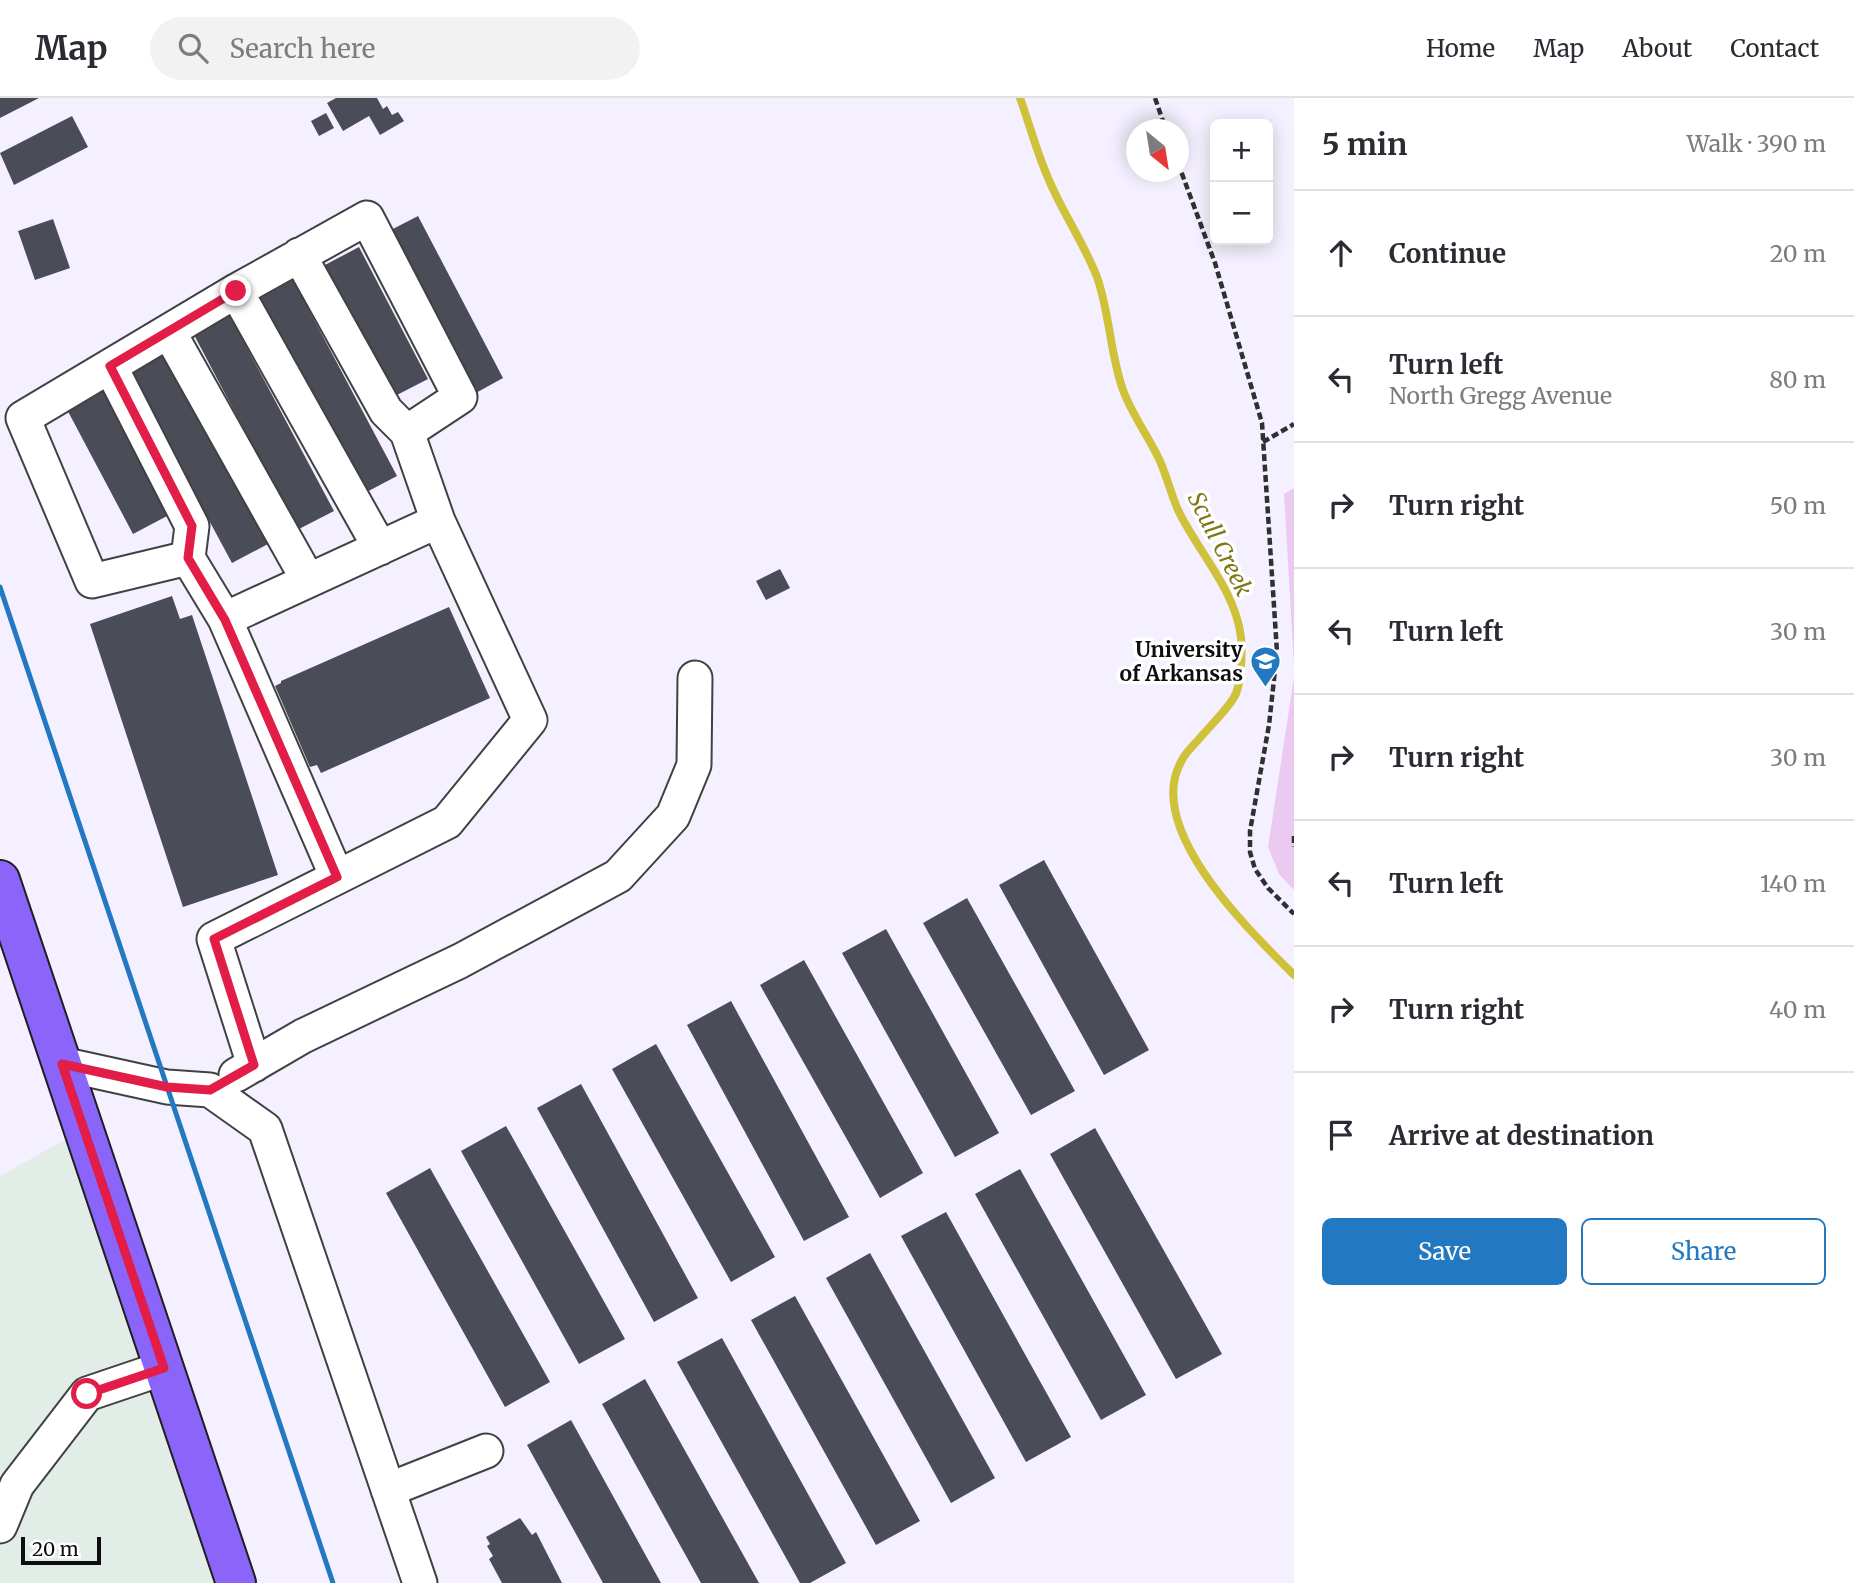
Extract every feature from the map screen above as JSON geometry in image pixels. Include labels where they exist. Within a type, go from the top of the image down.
[{"type":"main road","points":[[0,880],[236,1583]]},
{"type":"lane","points":[[188,558],[92,581],[23,418],[236,291],[367,218],[460,397],[407,432]]},
{"type":"lane","points":[[254,1065],[214,939],[447,822],[530,720],[438,521],[407,432],[386,411],[299,255]]},
{"type":"lane","points":[[236,291],[380,548]]},
{"type":"lane","points":[[169,332],[308,580]]},
{"type":"lane","points":[[110,366],[192,526],[188,558],[225,620],[337,877]]},
{"type":"lane","points":[[225,620],[438,521]]},
{"type":"lane","points":[[210,1090],[303,1036],[460,961],[618,876],[673,816],[694,765],[695,678]]},
{"type":"lane","points":[[62,1064],[167,1087],[210,1090],[265,1129],[420,1583]]},
{"type":"lane","points":[[0,1526],[17,1485],[87,1394],[164,1368]]},
{"type":"lane","points":[[388,1490],[486,1451]]},
{"type":"path","points":[[1155,98],[1162,119]]},
{"type":"path","points":[[1185,182],[1215,263],[1262,423],[1277,652],[1269,725],[1250,831],[1250,852],[1255,869],[1268,888],[1294,914]]},
{"type":"path","points":[[1264,442],[1294,424]]},
{"type":"path","points":[[1294,836],[1294,847]]},
{"type":"shaded area","points":[[1294,488],[1294,666],[1284,494]]},
{"type":"shaded area","points":[[1294,677],[1294,890],[1279,874],[1268,847]]},
{"type":"shaded area","points":[[84,1129],[236,1583],[0,1583],[0,1176]]},
{"type":"building","points":[[0,98],[39,98],[0,118]]},
{"type":"building","points":[[336,98],[377,98],[383,109],[387,106],[392,115],[398,112],[404,121],[380,135],[369,116],[343,131],[327,103]]},
{"type":"building","points":[[326,113],[334,128],[319,136],[311,121]]},
{"type":"building","points":[[72,116],[88,147],[14,185],[0,153]]},
{"type":"building","points":[[418,216],[503,378],[474,394],[389,231]]},
{"type":"building","points":[[53,219],[70,268],[35,280],[18,231]]},
{"type":"building","points":[[359,247],[428,379],[393,397],[323,266]]},
{"type":"building","points":[[293,280],[397,476],[361,495],[257,300]]},
{"type":"building","points":[[229,314],[334,511],[297,530],[193,333]]},
{"type":"building","points":[[163,349],[268,544],[232,563],[127,368]]},
{"type":"building","points":[[99,383],[169,515],[133,534],[63,402]]},
{"type":"building","points":[[780,569],[790,588],[766,600],[756,581]]},
{"type":"building","points":[[172,596],[180,619],[192,615],[278,875],[183,907],[90,624]]},
{"type":"building","points":[[449,607],[490,698],[321,773],[317,765],[310,767],[275,686]]},
{"type":"building","points":[[1044,860],[1149,1050],[1104,1075],[999,885]]},
{"type":"building","points":[[967,898],[1075,1091],[1031,1115],[923,923]]},
{"type":"building","points":[[886,929],[999,1133],[955,1157],[842,953]]},
{"type":"building","points":[[804,960],[923,1173],[880,1198],[760,985]]},
{"type":"building","points":[[731,1001],[849,1217],[804,1241],[687,1025]]},
{"type":"building","points":[[656,1044],[775,1257],[731,1282],[612,1069]]},
{"type":"building","points":[[581,1084],[698,1298],[654,1322],[537,1108]]},
{"type":"building","points":[[506,1126],[625,1339],[579,1364],[461,1151]]},
{"type":"building","points":[[1095,1128],[1222,1354],[1176,1379],[1050,1154]]},
{"type":"building","points":[[430,1168],[550,1382],[505,1407],[386,1193]]},
{"type":"building","points":[[1020,1169],[1146,1395],[1101,1420],[975,1194]]},
{"type":"building","points":[[946,1212],[1071,1437],[1026,1462],[901,1236]]},
{"type":"building","points":[[870,1253],[995,1478],[951,1503],[826,1278]]},
{"type":"building","points":[[795,1296],[920,1521],[876,1545],[751,1320]]},
{"type":"building","points":[[722,1338],[846,1563],[810,1583],[800,1583],[677,1362]]},
{"type":"building","points":[[645,1379],[759,1583],[701,1583],[602,1404]]},
{"type":"building","points":[[571,1420],[661,1583],[603,1583],[527,1445]]},
{"type":"building","points":[[520,1518],[532,1535],[536,1532],[562,1583],[502,1583],[489,1559],[493,1556],[487,1546],[490,1544],[486,1537]]},
{"type":"waterway","name":"Scull Creek","points":[[1020,98],[1052,186],[1097,277],[1115,362],[1127,399],[1160,461],[1186,526],[1224,587],[1241,637],[1241,669],[1236,694],[1182,760],[1174,787],[1176,816],[1188,846],[1206,876],[1252,932],[1294,975]]},
{"type":"railway","points":[[0,587],[333,1583]]},
{"type":"place","name":"University of Arkansas","points":[[1266,689]]},
{"type":"route","points":[[87,1394],[164,1368],[62,1064],[167,1087],[210,1090],[254,1065],[214,939],[337,877],[225,620],[188,558],[192,526],[110,366],[236,291]]}]
